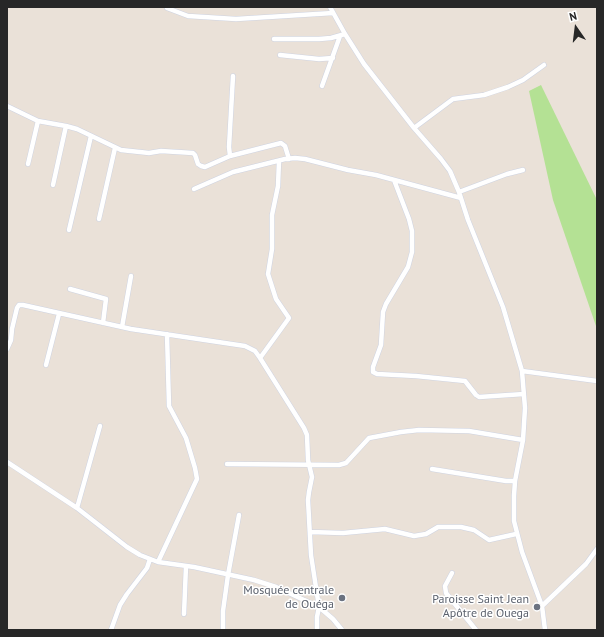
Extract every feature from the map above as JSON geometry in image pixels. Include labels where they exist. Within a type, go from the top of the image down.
[{"type":"street","points":[[330,7],[342,35],[414,128],[441,158],[450,171],[503,308],[522,371],[524,394],[524,440],[515,481],[513,507],[516,534],[542,606],[545,630]]},
{"type":"street","points":[[167,8],[188,16],[236,19],[333,13]]},
{"type":"street","points":[[274,39],[319,39],[342,35]]},
{"type":"street","points":[[322,86],[342,35]]},
{"type":"street","points":[[280,55],[319,59],[333,58]]},
{"type":"street","points":[[414,128],[452,99],[484,95],[508,87],[523,80],[544,65]]},
{"type":"street","points":[[230,156],[229,146],[234,76]]},
{"type":"street","points":[[7,106],[38,121],[66,126],[115,148],[132,152],[149,153],[161,151],[191,152],[195,155],[198,164],[205,167],[230,156],[281,143],[285,146],[289,158]]},
{"type":"street","points":[[28,164],[38,121]]},
{"type":"street","points":[[53,185],[66,126]]},
{"type":"street","points":[[69,230],[91,136]]},
{"type":"street","points":[[99,219],[115,148]]},
{"type":"street","points":[[194,189],[233,172],[289,158],[305,159],[394,180],[461,198]]},
{"type":"street","points":[[260,358],[289,318],[276,299],[268,274],[272,250],[272,215],[278,186],[279,161]]},
{"type":"street","points":[[459,192],[507,174],[523,170]]},
{"type":"street","points":[[394,180],[411,225],[412,252],[408,267],[386,304],[383,312],[381,345],[373,367],[373,372],[377,374],[465,381],[479,397],[524,394]]},
{"type":"street","points":[[122,327],[131,276]]},
{"type":"street","points":[[70,289],[106,299],[102,323]]},
{"type":"street","points":[[7,349],[11,340],[12,329],[19,305],[122,327],[250,348],[260,358],[307,435],[308,460],[312,477],[309,492],[310,532],[319,607],[317,630]]},
{"type":"street","points":[[46,365],[59,314]]},
{"type":"street","points":[[158,562],[197,478],[197,472],[186,438],[168,406],[167,334]]},
{"type":"street","points":[[522,371],[597,381]]},
{"type":"street","points":[[77,508],[100,426]]},
{"type":"street","points":[[226,464],[339,466],[346,463],[369,438],[419,430],[469,431],[524,440]]},
{"type":"street","points":[[7,462],[77,508],[126,547],[158,562],[228,574],[276,587],[319,607],[333,619],[342,630]]},
{"type":"street","points":[[432,469],[506,481],[515,481]]},
{"type":"street","points":[[223,630],[223,611],[228,574],[240,515]]},
{"type":"street","points":[[310,532],[343,533],[384,529],[414,536],[426,534],[438,528],[461,527],[474,530],[489,540],[516,534]]},
{"type":"street","points":[[542,606],[586,564],[597,549]]},
{"type":"street","points":[[111,630],[120,605],[147,568],[150,559]]},
{"type":"street","points":[[184,614],[186,566]]},
{"type":"street","points":[[452,573],[445,586],[446,593],[476,630]]},
{"type":"green space","points":[[541,85],[597,200],[597,329],[553,200],[529,91]]},
{"type":"place","name":"Mosquée centrale de Ouéga","points":[[342,598]]},
{"type":"place","name":"Paroisse Saint Jean Apôtre de Ouega","points":[[537,607]]}]
